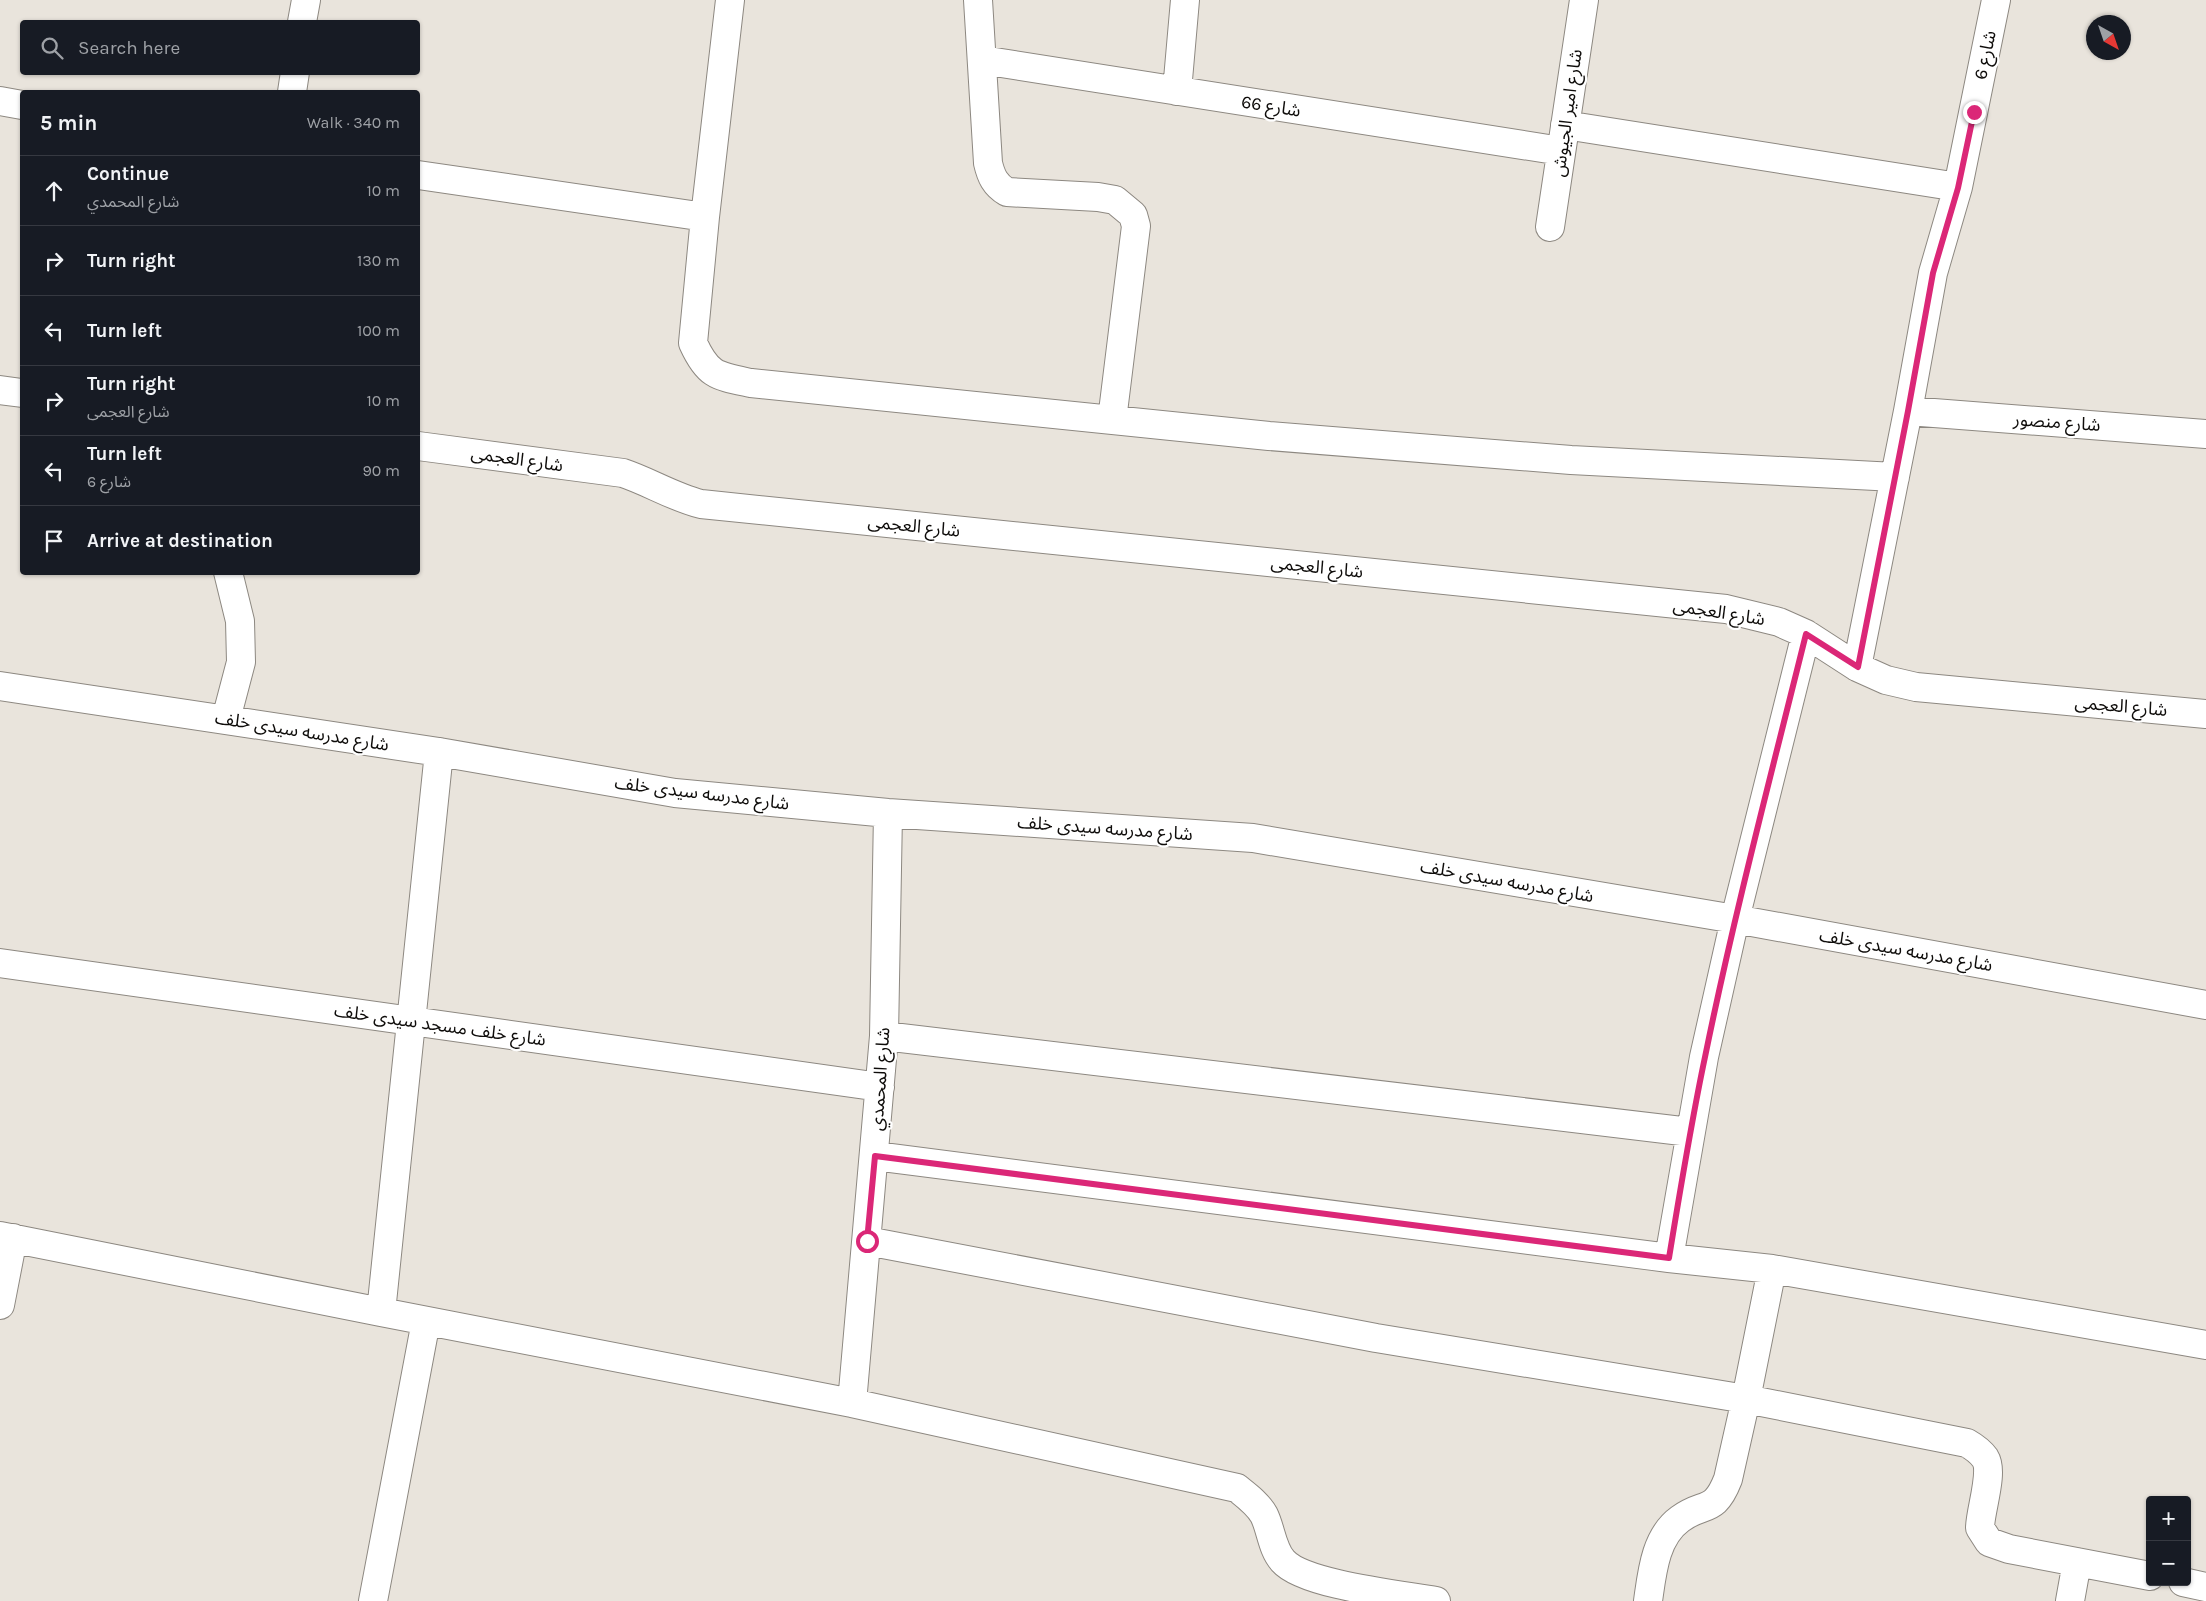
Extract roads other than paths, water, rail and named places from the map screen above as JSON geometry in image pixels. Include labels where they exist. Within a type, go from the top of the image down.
[{"type":"street","points":[[302,20],[306,0]]},
{"type":"street","points":[[730,0],[705,217],[693,344],[701,360],[710,371],[750,383],[1270,436],[1571,460],[1895,477]]},
{"type":"street","points":[[978,0],[990,175],[999,187],[1006,192],[1098,197],[1115,200],[1133,215],[1136,226],[1112,420]]},
{"type":"street","points":[[1177,91],[1185,0]]},
{"type":"street","name":"شارع امير الجيوش","points":[[1550,226],[1584,0]]},
{"type":"street","name":"شارع 6","points":[[1858,667],[1933,273],[1958,188],[1996,0]]},
{"type":"street","name":"شارع 66","points":[[982,60],[1177,91],[1958,188]]},
{"type":"street","points":[[292,90],[295,75]]},
{"type":"street","points":[[0,101],[20,105]]},
{"type":"street","points":[[420,175],[705,217]]},
{"type":"street","points":[[0,390],[20,393]]},
{"type":"street","name":"شارع منصور","points":[[1908,411],[2206,434]]},
{"type":"street","name":"شارع العجمى","points":[[420,446],[623,473],[645,480],[680,498],[701,504],[1726,609],[1779,622],[1806,634],[1858,667],[1886,680],[1916,687],[2206,714]]},
{"type":"street","points":[[226,719],[241,662],[240,621],[229,575]]},
{"type":"street","points":[[1669,1258],[1704,1057],[1735,919],[1806,634]]},
{"type":"street","name":"شارع مدرسه سيدى خلف","points":[[0,686],[439,752],[675,793],[888,813],[1254,838],[1735,919],[2206,1005]]},
{"type":"street","points":[[381,1312],[439,752]]},
{"type":"street","name":"شارع المحمدي","points":[[852,1403],[884,1036],[888,813]]},
{"type":"street","name":"شارع خلف مسجد سيدى خلف","points":[[0,963],[880,1088]]},
{"type":"street","points":[[884,1036],[1690,1132]]},
{"type":"street","points":[[875,1156],[1669,1258],[1772,1268],[2206,1345]]},
{"type":"street","points":[[0,1305],[7,1237],[426,1321],[852,1403],[1237,1488],[1263,1514],[1277,1551],[1283,1561],[1294,1569],[1322,1581],[1436,1601]]},
{"type":"street","points":[[867,1241],[1376,1338],[1746,1399],[1967,1443],[1978,1450],[1986,1460],[1988,1472],[1980,1521],[1980,1528],[1984,1537],[1995,1545],[2009,1549],[2146,1575]]},
{"type":"street","points":[[1648,1601],[1654,1564],[1664,1538],[1682,1517],[1714,1504],[1724,1490],[1746,1399],[1772,1268]]},
{"type":"street","points":[[373,1601],[426,1321]]},
{"type":"street","points":[[2070,1601],[2076,1562]]},
{"type":"street","points":[[2191,1584],[2206,1587]]}]
